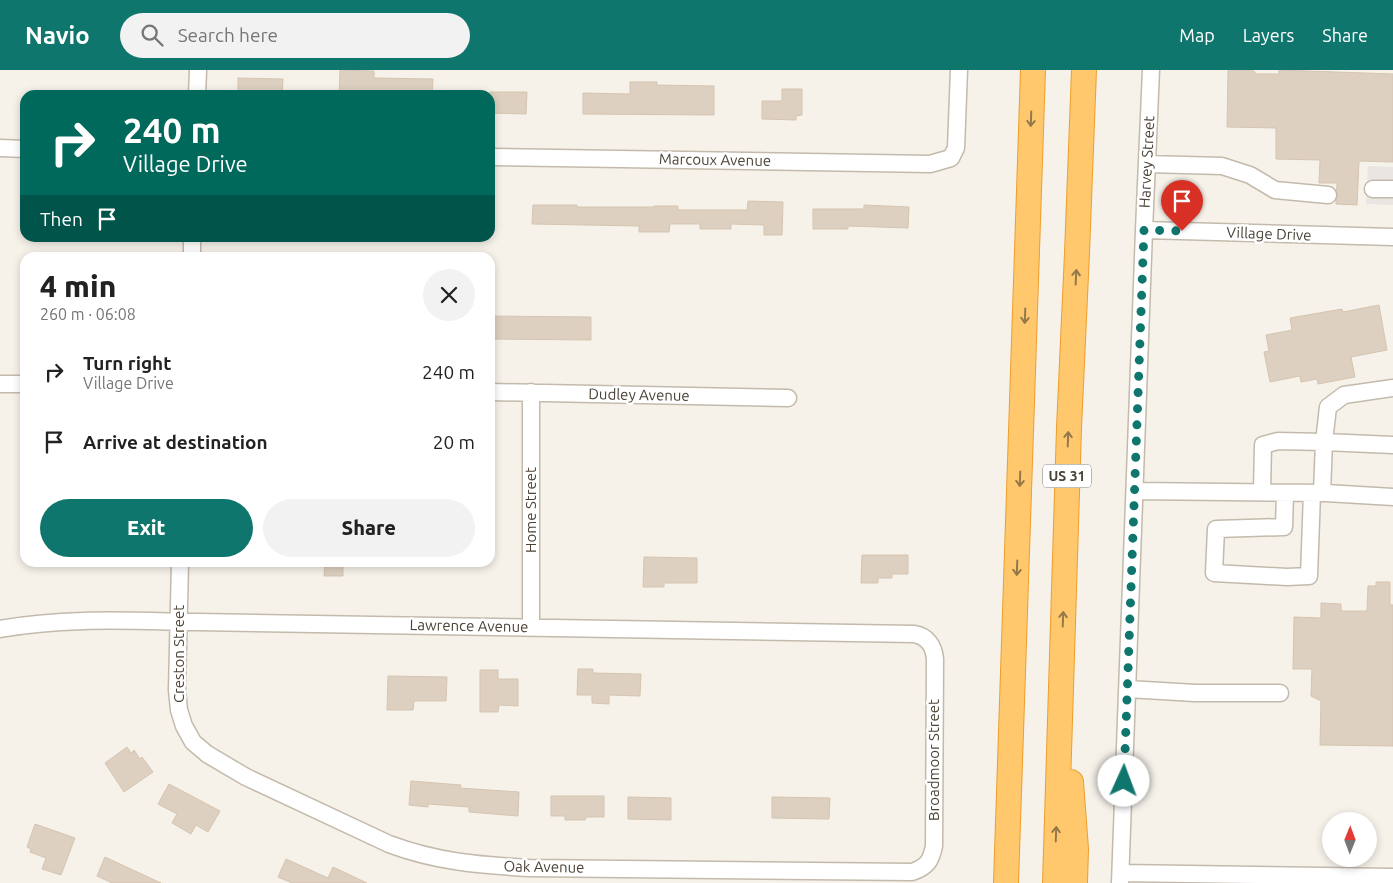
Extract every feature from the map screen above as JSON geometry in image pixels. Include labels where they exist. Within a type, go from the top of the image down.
[{"type":"highway","points":[[1006,883],[1032,70]]},
{"type":"highway","name":"US 31","points":[[1055,883],[1068,437],[1084,70]]},
{"type":"highway","points":[[992,883],[996,779],[1014,634]]},
{"type":"highway","points":[[1062,659],[1076,849],[1075,883]]},
{"type":"street","points":[[198,70],[198,90]]},
{"type":"street","name":"Marcoux Avenue","points":[[495,157],[930,164],[941,162],[950,158],[956,148],[959,70]]},
{"type":"street","name":"Harvey Street","points":[[1121,878],[1144,230],[1152,70]]},
{"type":"street","points":[[0,148],[20,149]]},
{"type":"street","points":[[1147,164],[1222,166],[1250,175],[1275,190],[1328,195]]},
{"type":"street","points":[[1373,189],[1393,189]]},
{"type":"street","name":"Village Drive","points":[[1144,230],[1393,237]]},
{"type":"street","points":[[0,384],[20,384]]},
{"type":"street","points":[[1285,493],[1284,527],[1216,529],[1214,573],[1287,577],[1309,576],[1328,407],[1344,395],[1393,388]]},
{"type":"street","name":"Dudley Avenue","points":[[495,392],[788,398]]},
{"type":"street","name":"Home Street","points":[[531,392],[531,627]]},
{"type":"street","points":[[1262,492],[1263,445],[1278,441],[1393,445]]},
{"type":"street","points":[[1135,491],[1317,493],[1393,498]]},
{"type":"street","name":"Creston Street","points":[[180,567],[176,690],[184,726],[193,742]]},
{"type":"street","name":"Lawrence Avenue","points":[[0,629],[70,622],[124,621],[914,634],[927,640],[933,648]]},
{"type":"street","name":"Broadmoor Street","points":[[924,868],[932,858],[934,846],[935,659],[933,648]]},
{"type":"street","points":[[1128,688],[1195,693],[1280,693]]},
{"type":"street","name":"Oak Avenue","points":[[193,742],[207,754],[246,777],[404,850],[436,859],[479,865],[529,876],[844,877],[912,872],[924,868]]},
{"type":"street","points":[[1121,878],[1318,880],[1393,878]]},
{"type":"shaded area","points":[[1368,166],[1393,167],[1393,205],[1366,204]]},
{"type":"building","points":[[340,70],[374,71],[374,78],[433,79],[432,90],[339,90]]},
{"type":"building","points":[[1228,70],[1253,70],[1256,74],[1279,74],[1279,70],[1393,74],[1393,162],[1359,161],[1357,205],[1336,204],[1337,183],[1319,183],[1320,160],[1276,159],[1276,128],[1227,127]]},
{"type":"building","points":[[238,78],[283,79],[282,90],[238,90]]},
{"type":"building","points":[[630,82],[657,82],[657,85],[714,86],[714,115],[583,114],[583,93],[630,94]]},
{"type":"building","points":[[782,89],[802,89],[802,115],[796,116],[796,120],[762,119],[762,101],[782,101]]},
{"type":"building","points":[[495,92],[527,92],[526,114],[495,113]]},
{"type":"building","points":[[748,201],[783,202],[782,235],[764,235],[764,225],[731,224],[731,229],[700,229],[700,224],[670,224],[669,232],[639,232],[639,226],[532,224],[533,205],[577,205],[577,207],[678,206],[678,210],[747,210]]},
{"type":"building","points":[[864,205],[909,207],[908,228],[848,226],[848,229],[813,229],[813,209],[864,209]]},
{"type":"building","points":[[1379,305],[1387,350],[1351,357],[1355,377],[1318,384],[1317,379],[1301,382],[1300,376],[1270,382],[1264,352],[1269,351],[1266,335],[1292,330],[1290,318],[1342,309],[1343,312]]},
{"type":"building","points":[[495,316],[591,317],[591,340],[495,339]]},
{"type":"building","points":[[862,555],[908,555],[908,574],[892,574],[892,578],[878,578],[878,583],[861,583]]},
{"type":"building","points":[[644,557],[697,558],[697,583],[664,583],[664,587],[643,587]]},
{"type":"building","points":[[325,567],[343,567],[343,576],[324,576]]},
{"type":"building","points":[[1376,582],[1390,582],[1390,605],[1393,605],[1393,746],[1320,745],[1321,701],[1311,696],[1312,669],[1293,669],[1294,617],[1321,618],[1321,603],[1341,604],[1341,611],[1367,611],[1368,586],[1376,586]]},
{"type":"building","points":[[578,669],[593,669],[593,673],[641,674],[640,696],[609,695],[609,704],[592,703],[592,695],[577,695]]},
{"type":"building","points":[[480,670],[498,670],[498,679],[518,679],[518,706],[499,705],[498,712],[480,712]]},
{"type":"building","points":[[388,676],[447,677],[446,701],[414,701],[413,710],[387,710]]},
{"type":"building","points":[[127,747],[131,753],[134,750],[140,759],[142,757],[153,772],[124,792],[105,763]]},
{"type":"building","points":[[411,781],[461,785],[460,788],[519,792],[518,816],[469,812],[469,807],[428,804],[428,807],[409,805]]},
{"type":"building","points":[[169,784],[220,811],[208,832],[196,825],[191,834],[172,823],[177,814],[158,804]]},
{"type":"building","points":[[551,796],[604,796],[604,817],[586,817],[585,820],[565,820],[565,816],[551,816]]},
{"type":"building","points":[[628,797],[671,798],[671,820],[628,819]]},
{"type":"building","points":[[772,797],[830,798],[829,819],[772,818]]},
{"type":"building","points":[[35,824],[75,838],[61,875],[42,869],[46,858],[30,852],[31,849],[27,847]]},
{"type":"building","points":[[105,857],[161,883],[112,883],[97,876]]},
{"type":"building","points":[[286,859],[328,878],[333,867],[367,883],[292,883],[278,877]]},
{"type":"route","points":[[1124,781],[1144,230],[1182,231]]}]
